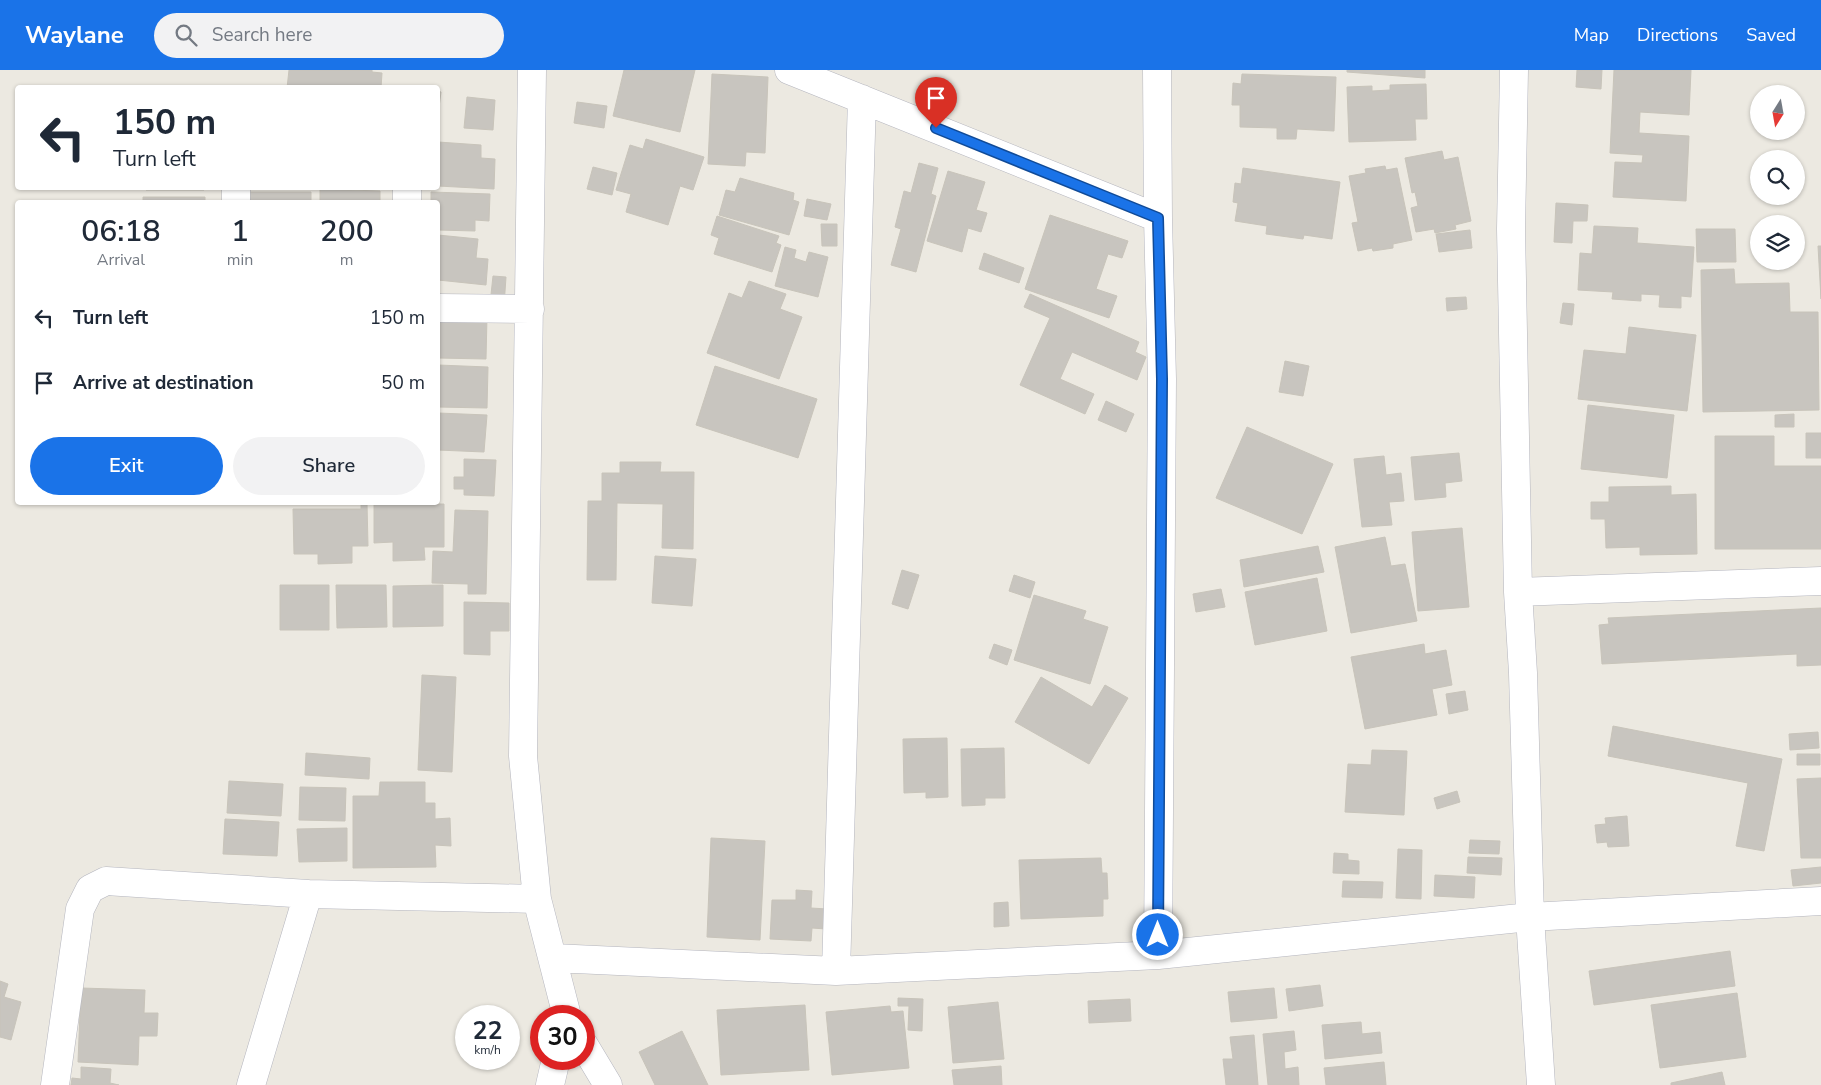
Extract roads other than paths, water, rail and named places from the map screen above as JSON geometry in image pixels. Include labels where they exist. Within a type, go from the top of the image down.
[{"type":"street","points":[[532,70],[523,756],[537,899],[563,1005]]},
{"type":"street","points":[[789,70],[1158,218]]},
{"type":"street","points":[[1157,70],[1162,379],[1158,955]]},
{"type":"street","points":[[1514,70],[1511,229],[1518,592],[1523,674],[1530,917],[1541,1085]]},
{"type":"street","points":[[836,971],[862,99]]},
{"type":"street","points":[[440,308],[530,308]]},
{"type":"street","points":[[1518,592],[1821,581]]},
{"type":"street","points":[[55,1085],[80,909],[90,889],[106,880],[308,894],[537,899]]},
{"type":"street","points":[[251,1085],[308,894]]},
{"type":"street","points":[[552,958],[836,971],[1158,955],[1530,917],[1821,901]]},
{"type":"street","points":[[595,1063],[608,1085]]},
{"type":"street","points":[[550,1085],[553,1070]]}]
